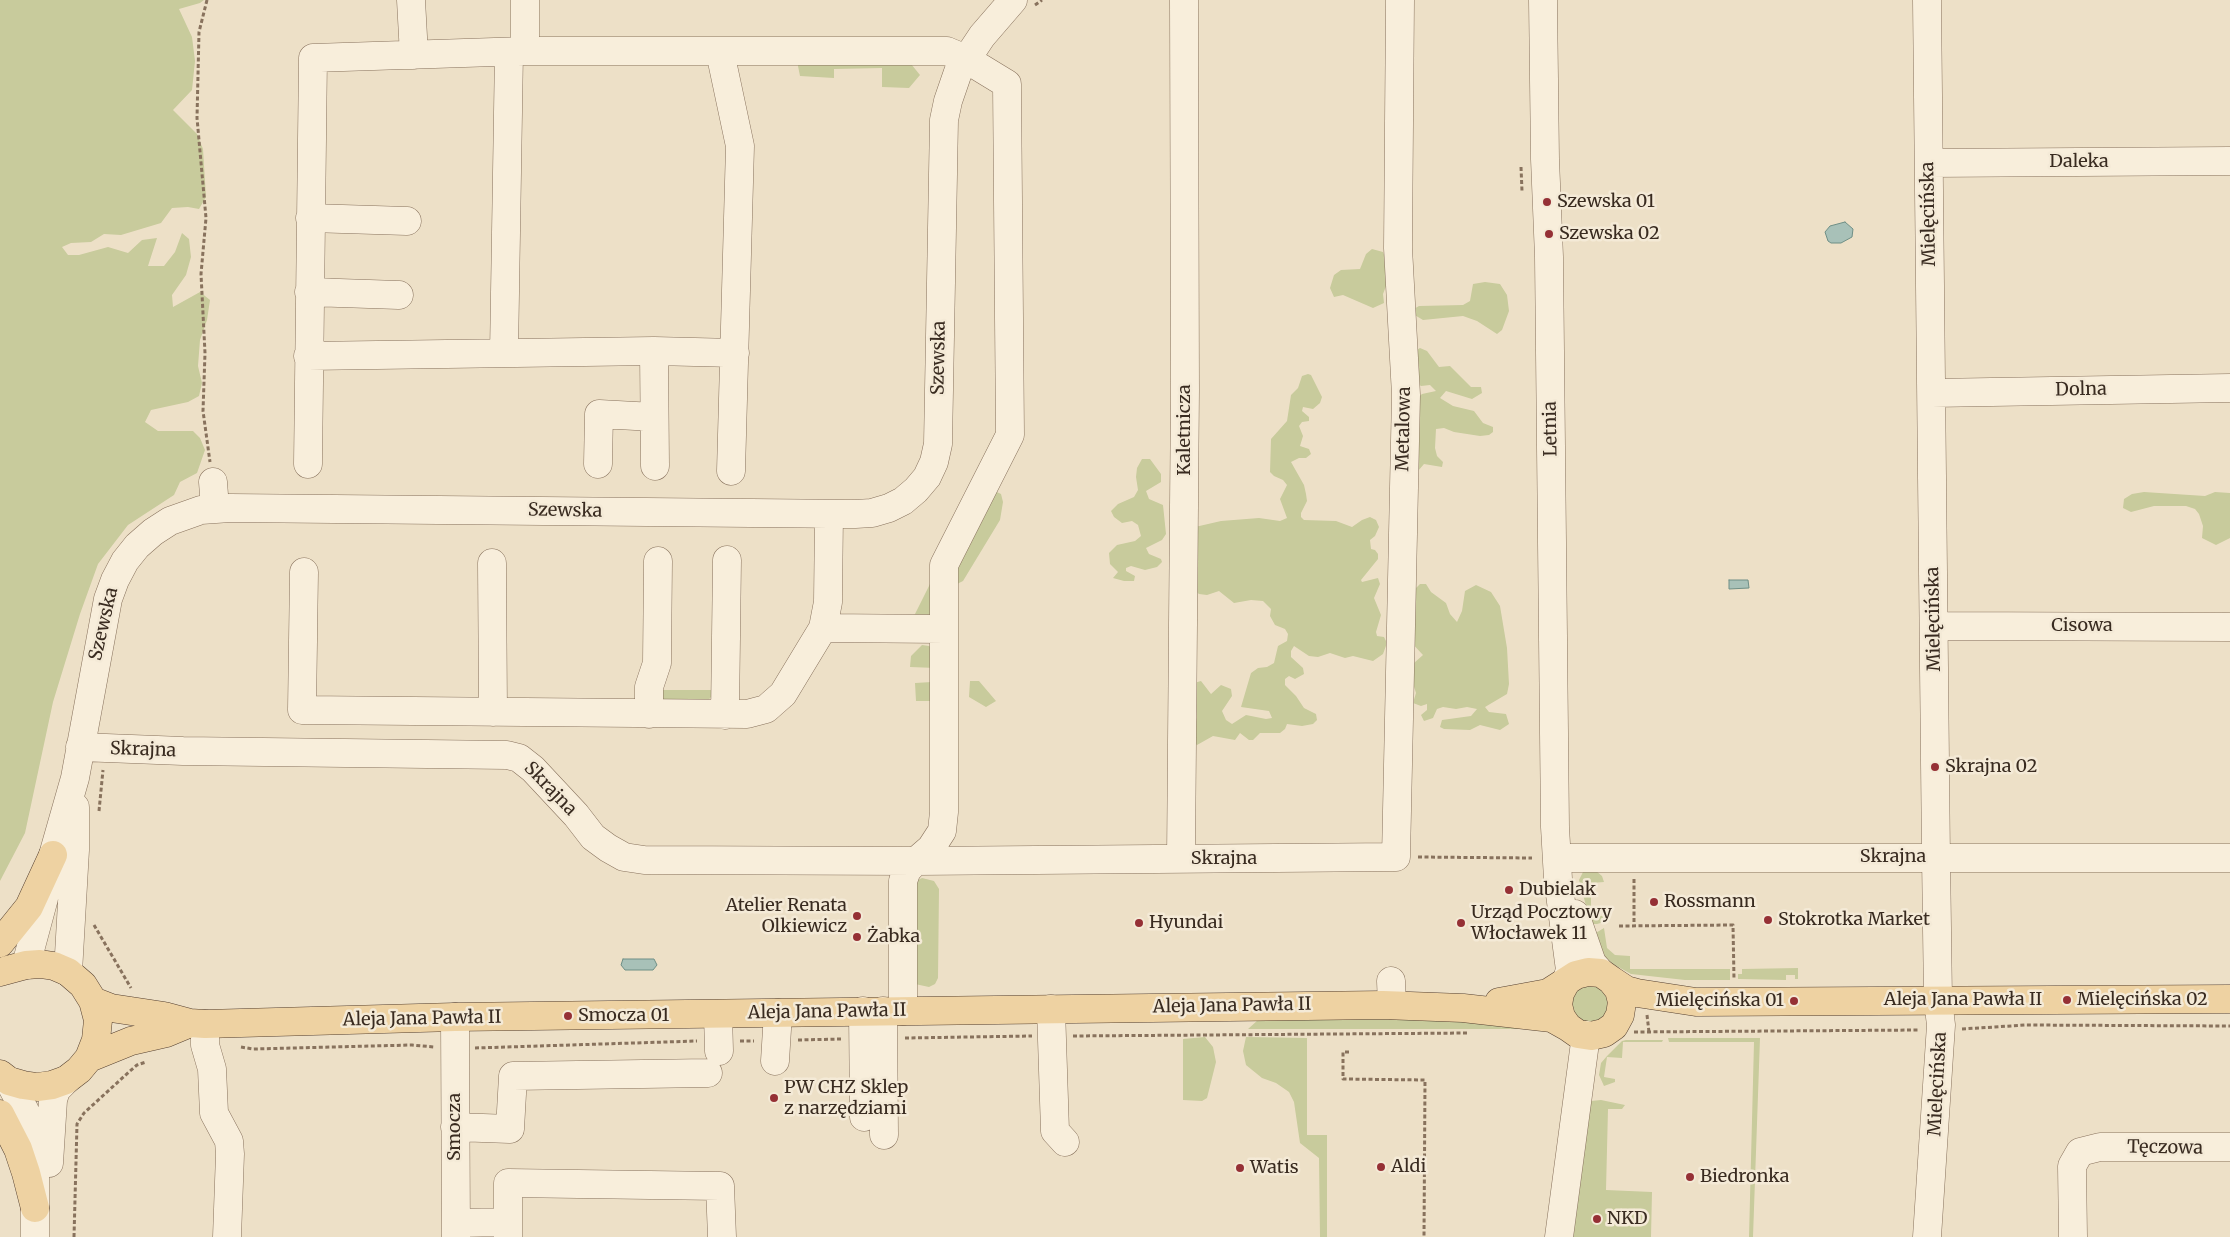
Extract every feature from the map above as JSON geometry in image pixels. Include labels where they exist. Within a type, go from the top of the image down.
[{"type":"main road","points":[[0,943],[29,907],[53,854]]},
{"type":"main road","points":[[0,972],[26,965],[40,964],[54,966],[68,972],[82,985],[93,1001],[98,1020],[96,1040],[89,1058],[79,1070],[66,1080],[38,1087],[23,1085],[5,1077]]},
{"type":"main road","points":[[1588,972],[1606,977],[1619,990],[1622,1002],[1620,1015],[1614,1026],[1604,1033],[1577,1031],[1560,1017],[1558,1005],[1560,993],[1566,982],[1576,975],[1588,972]]},
{"type":"main road","name":"Aleja Jana Pawła II","points":[[1606,977],[1626,990],[1696,1002],[2230,1000]]},
{"type":"main road","name":"Aleja Jana Pawła II","points":[[1463,1008],[1548,993],[1566,982]]},
{"type":"main road","name":"Aleja Jana Pawła II","points":[[89,1058],[125,1043],[198,1024],[1045,1009],[1391,993],[1463,1008],[1552,1018],[1577,1031]]},
{"type":"main road","name":"Aleja Jana Pawła II","points":[[93,1001],[111,1008],[164,1016],[198,1024]]},
{"type":"main road","name":"Aleja Jana Pawła II","points":[[1614,1026],[1628,1016],[1696,1002]]},
{"type":"main road","points":[[0,1114],[18,1149],[35,1208]]},
{"type":"street","points":[[411,0],[414,55]]},
{"type":"street","points":[[504,353],[517,52],[525,0]]},
{"type":"street","name":"Kaletnicza","points":[[1182,859],[1185,389],[1184,0]]},
{"type":"street","name":"Metalowa","points":[[1396,857],[1406,395],[1398,248],[1400,0]]},
{"type":"street","name":"Letnia","points":[[1543,0],[1545,159],[1549,258],[1554,827],[1544,858],[1592,963],[1606,977]]},
{"type":"street","name":"Mielęcińska","points":[[1926,0],[1938,1000],[1941,1030],[1927,1237]]},
{"type":"street","name":"Szewska","points":[[26,965],[74,778],[92,748],[108,599],[115,580],[125,561],[137,546],[153,532],[170,521],[188,514],[214,495],[830,514],[872,513],[903,501],[916,490],[927,477],[934,462],[938,437],[944,120],[953,86],[966,59],[986,31],[1023,3]]},
{"type":"street","points":[[308,464],[313,58],[517,52],[947,51],[966,59],[1007,84],[1010,435],[944,565],[944,812],[942,832],[931,848],[907,870],[903,881],[883,1011],[874,1128]]},
{"type":"street","points":[[720,52],[740,146],[731,471]]},
{"type":"street","name":"Daleka","points":[[1928,163],[2230,161]]},
{"type":"street","points":[[310,218],[407,222]]},
{"type":"street","points":[[309,292],[399,295]]},
{"type":"street","points":[[308,356],[654,351],[735,353]]},
{"type":"street","points":[[654,351],[655,466]]},
{"type":"street","name":"Dolna","points":[[1932,393],[2230,388]]},
{"type":"street","points":[[598,464],[599,414],[654,417]]},
{"type":"street","points":[[304,572],[302,710],[747,714],[766,709],[783,694],[823,628],[828,602],[830,514]]},
{"type":"street","points":[[725,715],[727,560]]},
{"type":"street","points":[[649,714],[649,687],[657,663],[658,561]]},
{"type":"street","points":[[492,563],[493,712]]},
{"type":"street","name":"Cisowa","points":[[1934,626],[2230,627]]},
{"type":"street","points":[[823,628],[944,629]]},
{"type":"street","name":"Skrajna","points":[[92,748],[507,755],[519,758],[533,769],[576,815],[593,837],[608,848],[624,856],[644,860],[916,861],[1396,857]]},
{"type":"street","points":[[68,972],[76,850],[74,778]]},
{"type":"street","name":"Skrajna","points":[[1544,858],[2230,858]]},
{"type":"street","name":"Letnia","points":[[1544,858],[1558,879],[1570,970],[1566,982]]},
{"type":"street","points":[[1040,1095],[1045,1009]]},
{"type":"street","points":[[1045,1009],[1055,1132],[1065,1142]]},
{"type":"street","points":[[775,1061],[778,1013]]},
{"type":"street","points":[[455,1127],[510,1129],[513,1076],[713,1062],[718,1014]]},
{"type":"street","name":"Smocza","points":[[455,1018],[456,1230]]},
{"type":"street","points":[[198,1024],[212,1069],[214,1113],[228,1141],[230,1154],[227,1237]]},
{"type":"street","points":[[1559,1237],[1577,1031]]},
{"type":"street","points":[[5,1077],[25,1111],[32,1136],[36,1168],[35,1237]]},
{"type":"street","points":[[48,1237],[50,1113],[56,1090],[66,1080]]},
{"type":"street","name":"Tęczowa","points":[[2073,1237],[2072,1166],[2074,1158],[2080,1152],[2100,1147],[2230,1147]]},
{"type":"street","points":[[456,1230],[486,1224],[508,1229],[508,1183],[720,1186],[722,1237]]},
{"type":"path","points":[[207,0],[199,32],[197,118],[206,218],[201,274],[205,353],[203,412],[214,495]]},
{"type":"path","points":[[1023,3],[1042,0]]},
{"type":"path","points":[[92,748],[99,817]]},
{"type":"path","points":[[1396,857],[1544,858]]},
{"type":"path","points":[[1634,858],[1634,926]]},
{"type":"path","points":[[1619,926],[1733,925],[1734,983]]},
{"type":"path","points":[[1704,1033],[1941,1030],[2026,1025],[2230,1026]]},
{"type":"path","points":[[1349,1052],[1343,1052],[1343,1079],[1425,1080],[1424,1237]]},
{"type":"path","points":[[74,1237],[77,1124],[84,1113],[137,1065]]},
{"type":"green space","points":[[0,0],[204,0],[179,9],[192,37],[195,61],[192,90],[173,110],[197,134],[203,149],[206,197],[199,209],[188,207],[172,208],[161,223],[121,235],[104,234],[91,242],[71,243],[62,247],[68,255],[79,255],[108,247],[128,253],[142,240],[157,238],[148,266],[164,266],[175,252],[182,233],[189,239],[191,257],[186,275],[172,295],[173,307],[200,292],[210,300],[207,320],[200,340],[198,366],[202,383],[199,396],[188,402],[151,410],[145,422],[158,431],[193,431],[200,438],[205,450],[197,473],[180,482],[174,495],[128,525],[98,564],[80,614],[53,702],[25,833],[0,881]]},
{"type":"green space","points":[[907,59],[920,75],[909,88],[882,87],[882,68],[834,69],[834,78],[800,76],[798,66],[799,62]]},
{"type":"green space","points":[[1372,249],[1383,252],[1388,266],[1388,281],[1383,294],[1384,303],[1373,308],[1343,295],[1334,297],[1330,288],[1334,275],[1341,270],[1360,269],[1366,254]]},
{"type":"green space","points":[[1485,282],[1500,284],[1507,295],[1509,311],[1502,330],[1497,334],[1477,321],[1463,316],[1423,320],[1413,314],[1412,310],[1419,306],[1463,305],[1470,301],[1473,284]]},
{"type":"green space","points":[[1420,348],[1427,351],[1439,367],[1450,366],[1471,387],[1481,387],[1482,393],[1472,399],[1446,391],[1440,398],[1453,406],[1474,411],[1483,423],[1493,427],[1493,432],[1489,435],[1480,436],[1454,432],[1444,428],[1436,429],[1435,448],[1437,456],[1443,462],[1442,467],[1424,464],[1418,471],[1412,466],[1413,402],[1422,394],[1436,391],[1430,385],[1421,386],[1413,381],[1413,352]]},
{"type":"green space","points":[[1311,375],[1322,397],[1320,403],[1313,409],[1303,407],[1302,411],[1309,417],[1309,421],[1302,422],[1299,426],[1303,436],[1300,446],[1309,449],[1311,454],[1306,458],[1299,458],[1291,462],[1304,485],[1306,494],[1307,501],[1301,517],[1304,520],[1336,521],[1352,527],[1370,517],[1376,520],[1379,527],[1375,536],[1370,540],[1371,549],[1375,550],[1378,554],[1378,559],[1361,580],[1362,582],[1378,578],[1380,584],[1374,598],[1381,615],[1376,632],[1377,636],[1384,637],[1387,643],[1383,654],[1373,661],[1353,656],[1345,658],[1330,653],[1318,657],[1309,656],[1294,646],[1291,651],[1291,657],[1303,668],[1304,674],[1295,679],[1289,676],[1285,679],[1285,685],[1304,708],[1316,714],[1317,720],[1313,724],[1302,726],[1287,724],[1280,733],[1260,733],[1253,740],[1249,740],[1240,733],[1235,740],[1213,736],[1197,745],[1192,741],[1197,717],[1194,683],[1201,681],[1211,694],[1221,685],[1231,689],[1232,696],[1222,711],[1226,720],[1232,724],[1246,715],[1266,719],[1272,718],[1269,711],[1241,707],[1251,673],[1258,668],[1267,667],[1274,663],[1278,646],[1287,641],[1288,634],[1285,629],[1275,625],[1270,616],[1271,609],[1263,601],[1251,600],[1234,603],[1219,591],[1207,595],[1199,594],[1193,589],[1195,527],[1221,521],[1259,518],[1280,521],[1287,518],[1280,499],[1287,485],[1283,480],[1270,472],[1271,439],[1287,421],[1291,395],[1298,388],[1302,376]]},
{"type":"green space","points":[[1142,459],[1150,459],[1161,474],[1161,482],[1146,491],[1149,499],[1163,505],[1166,534],[1162,540],[1146,548],[1149,554],[1161,559],[1162,562],[1157,567],[1145,570],[1131,566],[1126,568],[1126,571],[1135,576],[1134,581],[1124,581],[1113,578],[1118,572],[1110,564],[1109,553],[1117,545],[1135,541],[1141,536],[1138,525],[1132,521],[1122,523],[1114,517],[1111,511],[1118,504],[1134,497],[1138,490],[1137,468]]},
{"type":"green space","points":[[995,491],[1001,494],[1003,502],[1000,520],[963,581],[957,584],[953,570]]},
{"type":"green space","points":[[2144,492],[2205,496],[2215,492],[2230,493],[2230,538],[2216,545],[2202,538],[2203,526],[2199,514],[2195,509],[2186,506],[2154,506],[2131,512],[2123,508],[2124,499],[2132,494]]},
{"type":"green space","points":[[932,581],[933,616],[914,616],[930,584]]},
{"type":"green space","points":[[1420,584],[1426,584],[1431,592],[1446,603],[1450,614],[1457,622],[1462,611],[1465,591],[1476,585],[1491,592],[1500,606],[1507,648],[1509,684],[1507,694],[1485,707],[1489,712],[1506,714],[1509,724],[1500,730],[1480,725],[1470,730],[1444,729],[1440,727],[1442,720],[1471,716],[1477,709],[1443,707],[1437,709],[1433,718],[1424,721],[1421,715],[1427,710],[1427,704],[1421,706],[1413,703],[1416,693],[1410,674],[1414,663],[1423,655],[1408,639],[1414,590]]},
{"type":"green space","points":[[922,645],[929,646],[934,650],[936,668],[910,667],[911,656]]},
{"type":"green space","points":[[970,681],[979,681],[996,701],[986,707],[969,697]]},
{"type":"green space","points":[[932,682],[933,701],[916,701],[915,683]]},
{"type":"green space","points":[[653,690],[714,690],[705,704],[668,708]]},
{"type":"green space","points":[[1596,871],[1602,876],[1604,882],[1591,883],[1591,916],[1604,916],[1604,922],[1591,924],[1579,880],[1583,872]]},
{"type":"green space","points":[[922,878],[934,881],[939,889],[938,978],[935,984],[929,987],[915,984],[914,882]]},
{"type":"green space","points":[[1604,928],[1607,948],[1615,955],[1630,956],[1630,969],[1730,969],[1730,980],[1685,980],[1631,974],[1613,964],[1601,953],[1594,934]]},
{"type":"green space","points":[[1798,968],[1798,979],[1795,979],[1795,975],[1786,975],[1786,980],[1738,979],[1738,974],[1742,974],[1742,969]]},
{"type":"green space","points":[[1587,984],[1600,987],[1609,997],[1607,1018],[1583,1026],[1568,1003],[1574,991]]},
{"type":"green space","points":[[1268,1015],[1519,1020],[1520,1029],[1248,1029],[1258,1020]]},
{"type":"green space","points":[[1205,1037],[1213,1047],[1216,1062],[1207,1098],[1202,1101],[1183,1100],[1183,1039]]},
{"type":"green space","points":[[1246,1037],[1307,1038],[1307,1135],[1327,1135],[1327,1237],[1320,1237],[1319,1158],[1300,1143],[1294,1102],[1289,1092],[1276,1083],[1262,1078],[1246,1065],[1243,1051]]},
{"type":"green space","points":[[1668,1038],[1760,1038],[1753,1237],[1749,1237],[1754,1042],[1669,1042]]},
{"type":"green space","points":[[1663,1040],[1662,1042],[1623,1042],[1622,1058],[1607,1057],[1604,1077],[1615,1079],[1615,1082],[1604,1086],[1599,1075],[1601,1063],[1622,1041]]},
{"type":"green space","points":[[1601,1100],[1625,1105],[1622,1109],[1608,1109],[1606,1190],[1652,1192],[1651,1237],[1569,1237],[1591,1101]]},
{"type":"water","points":[[1845,222],[1853,229],[1852,237],[1841,243],[1831,243],[1828,241],[1825,232],[1830,226]]},
{"type":"water","points":[[1729,580],[1748,580],[1749,588],[1729,589]]},
{"type":"water","points":[[623,959],[654,959],[657,965],[653,970],[625,970],[621,965]]},
{"type":"place","name":"Szewska 01","points":[[1547,202]]},
{"type":"place","name":"Szewska 02","points":[[1549,234]]},
{"type":"place","name":"Skrajna 02","points":[[1935,767]]},
{"type":"place","name":"Dubielak","points":[[1509,890]]},
{"type":"place","name":"Rossmann","points":[[1654,902]]},
{"type":"place","name":"Atelier Renata Olkiewicz","points":[[857,916]]},
{"type":"place","name":"Stokrotka Market","points":[[1768,920]]},
{"type":"place","name":"Hyundai","points":[[1139,923]]},
{"type":"place","name":"Urząd Pocztowy Włocławek 11","points":[[1461,923]]},
{"type":"place","name":"Żabka","points":[[857,937]]},
{"type":"place","name":"Mielęcińska 02","points":[[2067,1000]]},
{"type":"place","name":"Mielęcińska 01","points":[[1794,1001]]},
{"type":"place","name":"Smocza 01","points":[[568,1016]]},
{"type":"place","name":"PW CHZ Sklep z narzędziami","points":[[774,1098]]},
{"type":"place","name":"Aldi","points":[[1381,1167]]},
{"type":"place","name":"Watis","points":[[1240,1168]]},
{"type":"place","name":"Biedronka","points":[[1690,1177]]},
{"type":"place","name":"NKD","points":[[1597,1219]]}]
